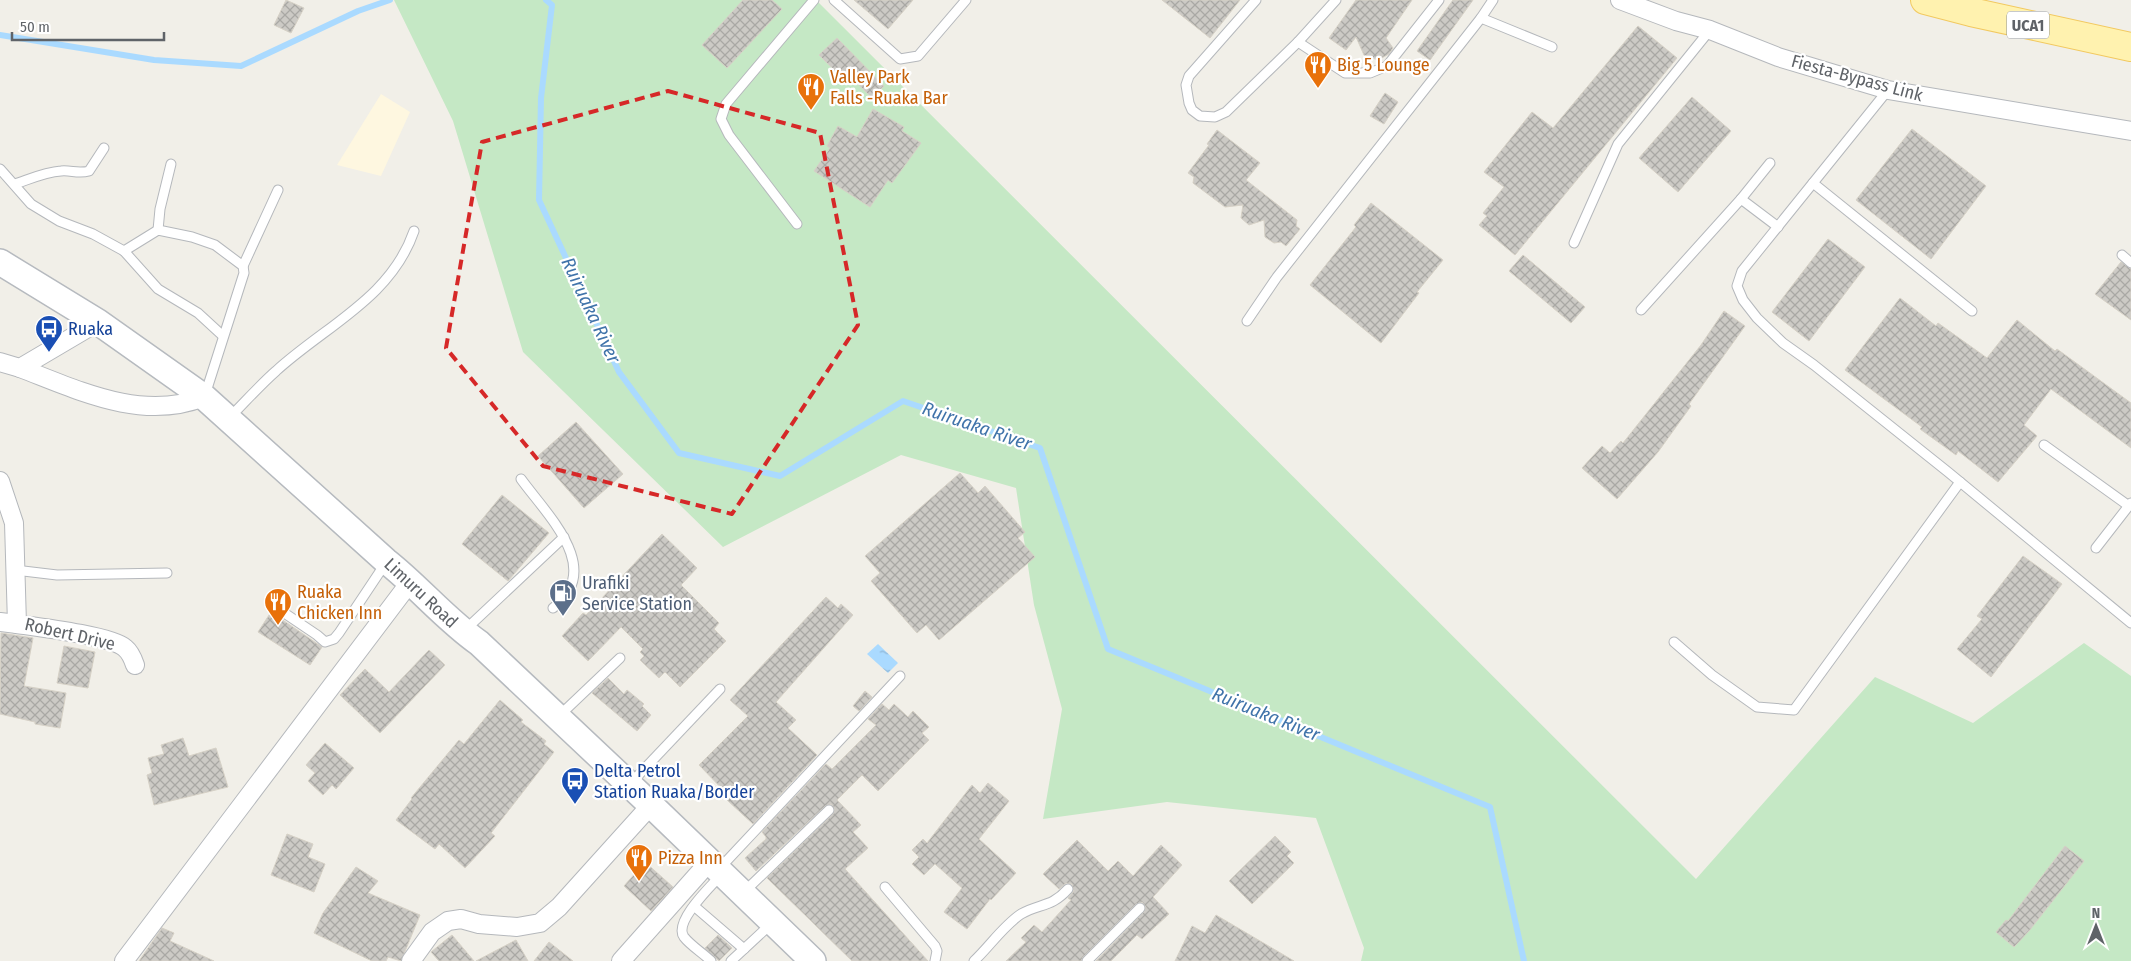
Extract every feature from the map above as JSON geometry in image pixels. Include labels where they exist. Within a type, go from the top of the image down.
[{"type":"main road","name":"UCA1","points":[[1925,0],[2131,47]]},
{"type":"main road","name":"Limuru Road","points":[[0,262],[98,322],[204,398],[386,561],[411,581],[463,632],[480,643],[813,961]]},
{"type":"street","name":"Fiesta-Bypass Link","points":[[1620,0],[1676,21],[1710,30],[1778,57],[1888,90],[2131,131]]},
{"type":"street","points":[[20,368],[98,322]]},
{"type":"street","points":[[0,362],[93,396],[131,405],[165,407],[188,404],[204,398]]},
{"type":"street","name":"Robert Drive","points":[[0,480],[14,523],[15,570],[9,623],[65,631],[115,643],[124,647],[135,665]]},
{"type":"street","points":[[124,961],[411,581]]},
{"type":"street","points":[[411,961],[432,932],[448,922],[461,919],[479,924],[517,927],[540,923],[559,907],[651,805]]},
{"type":"street","points":[[621,961],[716,869]]},
{"type":"lane","points":[[797,224],[729,135],[721,119],[726,104],[814,0]]},
{"type":"lane","points":[[834,0],[900,59],[918,56],[966,0]]},
{"type":"lane","points":[[1256,0],[1189,76],[1186,95],[1192,110],[1200,116],[1215,117],[1226,112],[1298,42],[1336,0]]},
{"type":"lane","points":[[1298,42],[1345,73],[1370,73],[1387,66],[1439,0]]},
{"type":"lane","points":[[1247,321],[1277,278],[1481,18],[1493,0]]},
{"type":"lane","points":[[1481,18],[1552,47]]},
{"type":"lane","points":[[1574,243],[1618,144],[1710,30]]},
{"type":"lane","points":[[1888,90],[1742,271],[1737,286],[1743,300],[1757,318],[1783,343],[1814,364],[2131,623]]},
{"type":"lane","points":[[15,184],[40,175],[62,171],[79,174],[89,171],[104,148]]},
{"type":"lane","points":[[1641,310],[1741,199],[1770,163]]},
{"type":"lane","points":[[158,230],[160,209],[171,164]]},
{"type":"lane","points":[[0,169],[31,204],[59,221],[93,234],[124,250],[158,288],[198,313],[223,336]]},
{"type":"lane","points":[[1814,183],[1972,311]]},
{"type":"lane","points":[[204,398],[244,273],[243,266],[278,190]]},
{"type":"lane","points":[[1741,199],[1778,227]]},
{"type":"lane","points":[[124,250],[158,230],[192,237],[215,246],[243,266]]},
{"type":"lane","points":[[228,419],[276,371],[337,324],[384,282],[397,267],[408,248],[414,231]]},
{"type":"lane","points":[[2122,255],[2131,263]]},
{"type":"lane","points":[[2044,445],[2130,504],[2096,548]]},
{"type":"lane","points":[[521,478],[564,537],[571,550],[575,576],[569,592],[553,608]]},
{"type":"lane","points":[[1674,642],[1712,675],[1757,707],[1794,710],[1960,482]]},
{"type":"lane","points":[[463,632],[564,537]]},
{"type":"lane","points":[[271,604],[325,642],[334,639],[386,561]]},
{"type":"lane","points":[[15,570],[57,575],[167,573]]},
{"type":"lane","points":[[557,718],[620,658]]},
{"type":"lane","points":[[711,961],[682,933],[687,914],[694,906],[716,869],[900,676]]},
{"type":"lane","points":[[629,785],[720,689]]},
{"type":"lane","points":[[742,894],[829,810]]},
{"type":"lane","points":[[885,887],[935,946],[937,951],[936,961]]},
{"type":"lane","points":[[974,961],[1011,922],[1022,914],[1055,900],[1068,888]]},
{"type":"lane","points":[[694,906],[744,949]]},
{"type":"lane","points":[[1087,961],[1140,908]]},
{"type":"lane","points":[[731,961],[773,922]]},
{"type":"highlighted area","points":[[668,91],[820,133],[858,325],[732,514],[543,466],[446,348],[482,142]]},
{"type":"shaded area","points":[[381,94],[410,112],[381,176],[337,165]]},
{"type":"green space","points":[[394,0],[816,0],[1696,879],[1875,677],[1973,723],[2084,643],[2131,676],[2131,961],[1361,961],[1364,948],[1316,818],[1167,802],[1043,819],[1062,709],[1034,605],[1016,488],[901,455],[723,547],[523,352],[453,121]]},
{"type":"water","points":[[878,644],[898,663],[888,673],[867,654]]},
{"type":"building","points":[[286,0],[304,8],[291,33],[274,25]]},
{"type":"building","points":[[743,0],[772,0],[782,9],[727,68],[702,45]]},
{"type":"building","points":[[854,0],[913,0],[888,29]]},
{"type":"building","points":[[1162,0],[1240,0],[1210,38]]},
{"type":"building","points":[[1356,0],[1412,0],[1386,38],[1393,48],[1389,54],[1378,60],[1364,55],[1356,37],[1346,50],[1329,38]]},
{"type":"building","points":[[1453,0],[1473,0],[1430,60],[1417,51]]},
{"type":"building","points":[[1638,26],[1677,58],[1515,255],[1479,225],[1487,216],[1483,213],[1504,187],[1484,172],[1532,112],[1553,128]]},
{"type":"building","points":[[837,38],[884,86],[872,98],[847,73],[842,78],[819,55]]},
{"type":"building","points":[[1385,93],[1398,102],[1384,124],[1370,116]]},
{"type":"building","points":[[1692,97],[1731,131],[1678,192],[1639,158]]},
{"type":"building","points":[[873,109],[904,127],[902,131],[921,143],[892,183],[888,180],[870,207],[814,171],[830,148],[827,146],[838,126],[857,137]]},
{"type":"building","points":[[1912,129],[1986,186],[1931,259],[1856,200]]},
{"type":"building","points":[[1217,130],[1260,163],[1246,180],[1297,220],[1296,226],[1300,229],[1286,246],[1281,242],[1274,243],[1265,237],[1264,220],[1249,225],[1241,218],[1243,205],[1225,207],[1193,183],[1194,177],[1188,173],[1209,145],[1207,144]]},
{"type":"building","points":[[1371,203],[1443,260],[1417,292],[1419,293],[1381,343],[1310,285],[1356,227],[1354,225]]},
{"type":"building","points":[[1828,239],[1865,267],[1809,341],[1772,312]]},
{"type":"building","points":[[1523,255],[1585,307],[1571,323],[1509,271]]},
{"type":"building","points":[[2121,262],[2131,269],[2131,320],[2095,294]]},
{"type":"building","points":[[1900,298],[1936,326],[1938,323],[1987,358],[2017,320],[2055,351],[2057,349],[2131,403],[2131,448],[2051,389],[2024,425],[2037,436],[1998,482],[1958,451],[1956,455],[1920,429],[1922,427],[1845,370]]},
{"type":"building","points":[[1724,311],[1745,326],[1689,404],[1691,406],[1658,452],[1617,499],[1582,468],[1602,446],[1610,453],[1621,441],[1623,443],[1701,345]]},
{"type":"building","points":[[576,422],[623,474],[584,508],[538,456]]},
{"type":"building","points":[[960,473],[978,493],[985,486],[1025,532],[1018,538],[1035,557],[939,640],[926,625],[917,633],[871,581],[880,573],[865,556]]},
{"type":"building","points":[[502,495],[549,533],[508,581],[462,544]]},
{"type":"building","points":[[662,534],[697,568],[681,585],[719,623],[714,629],[726,641],[680,687],[665,672],[659,678],[640,660],[644,656],[640,652],[643,649],[621,627],[588,661],[562,636],[583,613],[586,615]]},
{"type":"building","points":[[2023,556],[2062,584],[1991,677],[1957,649],[1982,619],[1977,616]]},
{"type":"building","points":[[826,597],[838,608],[841,604],[853,615],[776,702],[796,720],[788,728],[817,755],[753,824],[727,800],[730,797],[699,765],[748,716],[730,700]]},
{"type":"building","points":[[271,612],[322,647],[310,665],[258,632]]},
{"type":"building","points":[[1,633],[33,638],[24,686],[66,693],[60,728],[35,724],[35,722],[0,714]]},
{"type":"building","points":[[64,646],[95,652],[88,688],[57,683]]},
{"type":"building","points":[[429,650],[445,665],[380,733],[340,695],[365,669],[389,692]]},
{"type":"building","points":[[608,678],[624,694],[627,690],[644,704],[642,706],[651,715],[637,731],[592,693]]},
{"type":"building","points":[[865,691],[872,697],[859,711],[853,706]]},
{"type":"building","points":[[500,700],[523,720],[521,722],[546,741],[544,744],[554,752],[491,833],[495,836],[465,868],[439,844],[435,849],[396,820],[411,798],[459,740],[464,744]]},
{"type":"building","points":[[882,704],[889,710],[894,704],[908,717],[913,711],[929,727],[922,733],[929,740],[878,791],[862,775],[837,800],[861,825],[853,832],[868,848],[845,869],[928,961],[852,961],[767,878],[833,814],[835,809],[831,804],[825,806],[756,871],[745,858],[766,839],[762,832],[826,764],[832,769],[876,725],[868,719]]},
{"type":"building","points":[[183,738],[189,756],[216,748],[228,787],[154,805],[147,775],[152,773],[148,758],[164,754],[161,745]]},
{"type":"building","points":[[325,743],[354,768],[336,789],[332,785],[323,795],[308,781],[315,773],[306,765]]},
{"type":"building","points":[[988,783],[1009,801],[979,839],[1016,873],[990,899],[967,929],[944,912],[962,888],[935,864],[924,875],[912,864],[919,857],[912,850],[923,839],[927,843],[972,785],[980,793]]},
{"type":"building","points":[[287,834],[313,844],[308,857],[325,864],[314,892],[271,875]]},
{"type":"building","points":[[1275,836],[1291,852],[1287,856],[1294,863],[1252,904],[1229,881]]},
{"type":"building","points":[[1077,840],[1108,871],[1118,861],[1133,876],[1161,845],[1182,865],[1153,897],[1169,914],[1142,939],[1137,935],[1111,961],[1096,961],[1144,912],[1146,907],[1142,902],[1136,904],[1081,961],[1006,961],[1026,942],[1021,938],[1034,925],[1042,932],[1071,900],[1068,898],[1074,891],[1072,884],[1066,883],[1059,889],[1043,874]]},
{"type":"building","points":[[2065,846],[2084,861],[2029,931],[2014,947],[1996,932],[2006,920],[2008,921]]},
{"type":"building","points":[[645,862],[673,887],[651,911],[624,886]]},
{"type":"building","points":[[356,867],[378,881],[368,893],[420,915],[401,961],[388,957],[386,961],[372,961],[314,933],[323,913]]},
{"type":"building","points":[[1216,915],[1294,961],[1175,961],[1192,926],[1205,933]]},
{"type":"building","points":[[162,928],[174,933],[170,941],[214,961],[139,961]]},
{"type":"building","points":[[452,935],[474,961],[439,961],[431,952]]},
{"type":"building","points":[[718,935],[732,948],[719,961],[705,948]]},
{"type":"building","points":[[516,940],[528,961],[476,961]]},
{"type":"building","points":[[549,942],[573,961],[534,961]]},
{"type":"waterway","name":"Ruiruaka River","points":[[0,35],[154,60],[241,66],[358,11],[390,0]]},
{"type":"waterway","name":"Ruiruaka River","points":[[546,0],[552,5],[541,98],[539,200],[619,372],[679,453],[780,476],[903,401],[1040,448],[1108,649],[1490,807],[1524,961]]},
{"type":"place","name":"Big 5 Lounge","points":[[1318,89]]},
{"type":"place","name":"Valley Park Falls -Ruaka Bar","points":[[811,111]]},
{"type":"place","name":"Ruaka","points":[[49,353]]},
{"type":"place","name":"Urafiki Service Station","points":[[563,617]]},
{"type":"place","name":"Ruaka Chicken Inn","points":[[278,626]]},
{"type":"place","name":"Delta Petrol Station Ruaka/Border","points":[[575,805]]},
{"type":"place","name":"Pizza Inn","points":[[639,882]]}]
